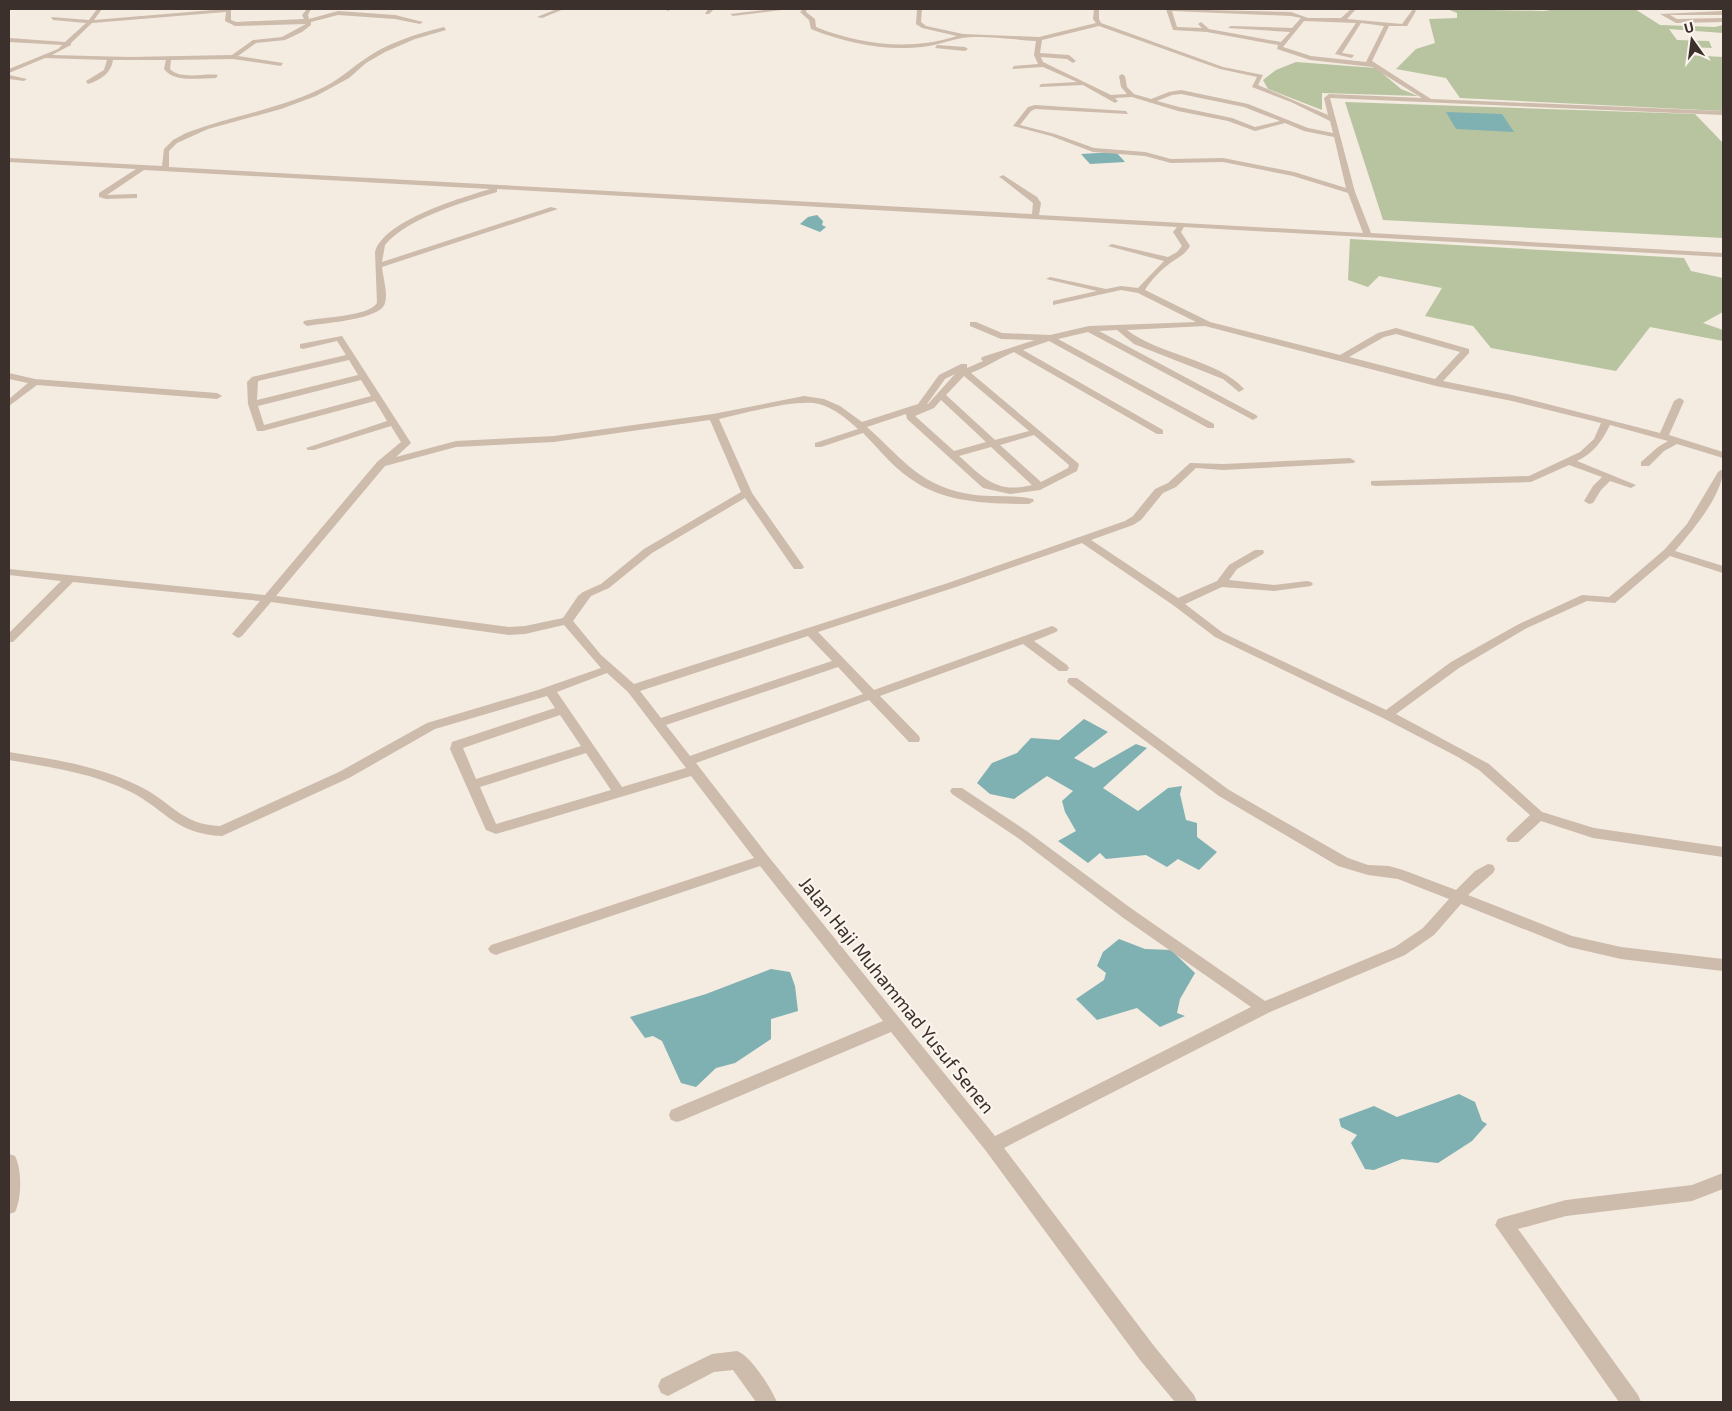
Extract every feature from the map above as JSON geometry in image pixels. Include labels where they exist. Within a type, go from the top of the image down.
[{"type":"street","points":[[9,71],[46,57],[69,44],[90,22],[99,9]]},
{"type":"street","points":[[53,18],[90,22],[237,9]]},
{"type":"street","points":[[233,57],[255,41],[279,40],[300,31],[309,24],[305,15],[309,9]]},
{"type":"street","points":[[540,17],[561,9]]},
{"type":"street","points":[[736,12],[786,9]]},
{"type":"street","points":[[805,9],[803,12],[812,19],[813,28],[824,33],[872,44],[946,42],[963,36]]},
{"type":"street","points":[[919,9],[918,23],[924,27],[963,36],[1039,39],[1099,24],[1127,33],[1148,44],[1222,68],[1261,76],[1254,86],[1293,101],[1333,120]]},
{"type":"street","points":[[1097,9],[1096,19],[1099,24]]},
{"type":"street","points":[[1293,30],[1175,29],[1169,9],[1292,14],[1306,18],[1376,22],[1387,25],[1406,26],[1413,11]]},
{"type":"street","points":[[1344,20],[1354,9]]},
{"type":"street","points":[[229,10],[228,21],[230,23],[254,25],[307,21],[338,13],[394,17],[420,22]]},
{"type":"street","points":[[1196,11],[1205,28],[1282,44]]},
{"type":"street","points":[[1723,13],[1663,14],[1676,21],[1723,20]]},
{"type":"street","points":[[1306,18],[1300,22],[1282,44],[1279,48],[1281,50],[1310,58],[1374,65]]},
{"type":"street","points":[[1199,19],[1208,19]]},
{"type":"street","points":[[1290,22],[1300,22]]},
{"type":"street","points":[[1359,22],[1338,54],[1370,58]]},
{"type":"street","points":[[1387,25],[1369,62],[1428,99]]},
{"type":"street","points":[[165,170],[166,150],[185,136],[200,129],[269,111],[322,92],[348,76],[364,63],[400,42],[444,29]]},
{"type":"street","points":[[1039,39],[1037,60],[1043,65],[1110,97],[1129,116],[1038,105],[1029,108],[1016,126],[1053,135],[1093,150],[1145,154],[1171,161],[1223,160],[1294,174],[1351,192]]},
{"type":"street","points":[[9,40],[69,44]]},
{"type":"street","points":[[922,44],[965,49]]},
{"type":"street","points":[[1037,55],[1069,57],[1072,61]]},
{"type":"street","points":[[46,57],[233,57],[281,64]]},
{"type":"street","points":[[169,57],[167,69],[174,74],[216,76]]},
{"type":"street","points":[[88,82],[104,76],[110,64],[110,58]]},
{"type":"street","points":[[16,61],[30,62]]},
{"type":"street","points":[[1014,68],[1043,65]]},
{"type":"street","points":[[1122,76],[1124,87],[1132,95]]},
{"type":"street","points":[[9,77],[24,79]]},
{"type":"street","points":[[1041,86],[1086,84]]},
{"type":"street","points":[[1151,101],[1171,93],[1182,92],[1246,105],[1306,130],[1338,136]]},
{"type":"street","points":[[1110,97],[1132,95],[1178,109],[1224,117],[1255,129],[1286,121]]},
{"type":"street","points":[[1368,236],[1351,192],[1327,98],[1329,96],[1723,113]]},
{"type":"street","points":[[9,160],[1723,255]]},
{"type":"street","points":[[134,196],[106,197],[102,195],[142,168]]},
{"type":"street","points":[[1003,176],[1034,199],[1037,203],[1035,216]]},
{"type":"street","points":[[307,323],[357,316],[378,308],[381,303],[379,266],[382,244],[394,231],[479,195],[504,188]]},
{"type":"street","points":[[379,266],[554,209]]},
{"type":"street","points":[[1140,291],[1147,281],[1170,260],[1183,252],[1186,246],[1178,234],[1181,226]]},
{"type":"street","points":[[1112,246],[1170,260]]},
{"type":"street","points":[[1050,279],[1105,291]]},
{"type":"street","points":[[1056,303],[1124,288],[1140,291],[1207,324],[1436,383],[1520,400],[1664,435],[1723,455]]},
{"type":"street","points":[[973,324],[1001,336],[1050,338],[1211,426]]},
{"type":"street","points":[[818,445],[917,408],[924,402],[942,377],[959,368],[1050,338],[1089,329],[1207,324]]},
{"type":"street","points":[[1119,328],[1137,342],[1226,377],[1239,389]]},
{"type":"street","points":[[1089,329],[1253,417]]},
{"type":"street","points":[[1341,358],[1381,335],[1396,331],[1466,351],[1436,383]]},
{"type":"street","points":[[238,634],[266,598],[381,464],[406,443],[375,398],[339,338],[303,346]]},
{"type":"street","points":[[1015,349],[1160,432]]},
{"type":"street","points":[[965,372],[1074,464],[1073,469],[1040,487],[1024,492],[1002,492],[987,486],[910,416],[928,408],[965,372],[987,363],[993,356]]},
{"type":"street","points":[[350,357],[255,379],[252,382],[253,404],[260,429],[375,398]]},
{"type":"street","points":[[9,376],[35,382],[216,396]]},
{"type":"street","points":[[253,404],[362,377]]},
{"type":"street","points":[[9,402],[35,382]]},
{"type":"street","points":[[941,395],[1040,487]]},
{"type":"street","points":[[381,464],[456,444],[554,439],[713,417],[804,399],[818,398],[862,428],[910,473],[936,488],[949,493],[1008,502],[1029,501]]},
{"type":"street","points":[[1664,435],[1679,401]]},
{"type":"street","points":[[713,417],[748,493],[798,567]]},
{"type":"street","points":[[1375,483],[1531,479],[1583,454],[1598,440],[1607,421]]},
{"type":"street","points":[[311,448],[391,423]]},
{"type":"street","points":[[951,455],[1036,432]]},
{"type":"street","points":[[1646,464],[1661,449],[1678,440]]},
{"type":"street","points":[[1569,460],[1631,485]]},
{"type":"street","points":[[632,689],[810,631],[1133,521],[1157,493],[1172,485],[1194,465],[1223,467],[1350,461]]},
{"type":"street","points":[[1387,715],[1455,665],[1523,626],[1586,598],[1611,601],[1668,552],[1691,526],[1723,472]]},
{"type":"street","points":[[1589,501],[1608,477]]},
{"type":"street","points":[[9,572],[266,598],[509,630],[525,630],[567,621],[582,598],[587,594],[605,586],[648,551],[748,493]]},
{"type":"street","points":[[1083,539],[1229,641],[1387,715],[1474,760],[1536,811],[1537,815],[1593,833],[1723,852]]},
{"type":"street","points":[[1177,603],[1221,583],[1234,566],[1259,552]]},
{"type":"street","points":[[1668,552],[1723,570]]},
{"type":"street","points":[[9,639],[69,579]]},
{"type":"street","points":[[1221,583],[1274,588],[1306,584]]},
{"type":"street","name":"Jalan Haji Muhammad Yusuf Senen","points":[[567,621],[608,669],[632,689],[763,860],[992,1146],[1147,1353],[1187,1402]]},
{"type":"street","points":[[563,710],[457,745],[456,749],[491,827],[496,829],[619,792],[871,695],[1052,630]]},
{"type":"street","points":[[810,631],[914,739]]},
{"type":"street","points":[[1025,640],[1062,668]]},
{"type":"street","points":[[658,723],[840,662]]},
{"type":"street","points":[[9,756],[71,766],[134,789],[160,803],[181,823],[208,831],[222,831],[344,774],[431,726],[550,690],[608,669]]},
{"type":"street","points":[[1073,681],[1224,793],[1343,862],[1368,870],[1389,871],[1403,875],[1456,898],[1507,914],[1569,940],[1621,953],[1723,965]]},
{"type":"street","points":[[550,690],[619,792]]},
{"type":"street","points":[[472,784],[589,748]]},
{"type":"street","points":[[957,791],[1023,835],[1127,913],[1264,1008]]},
{"type":"street","points":[[1513,838],[1537,815]]},
{"type":"street","points":[[496,949],[763,860]]},
{"type":"street","points":[[992,1146],[1264,1008],[1400,951],[1433,927],[1456,898],[1479,875],[1488,869]]},
{"type":"street","points":[[677,1115],[893,1024]]},
{"type":"street","points":[[9,1161],[11,1181],[9,1206]]},
{"type":"street","points":[[1631,1402],[1504,1225],[1566,1208],[1692,1193],[1723,1181]]},
{"type":"street","points":[[668,1386],[712,1363],[737,1360],[748,1372],[766,1402]]},
{"type":"green space","points":[[1447,9],[1544,11],[1556,9],[1635,9],[1660,25],[1715,27],[1723,25],[1723,33],[1669,29],[1677,40],[1709,41],[1712,48],[1689,47],[1687,55],[1723,57],[1723,111],[1460,98],[1446,78],[1396,69],[1416,49],[1435,43],[1429,19],[1457,18],[1457,13]]},
{"type":"green space","points":[[1296,62],[1376,68],[1401,89],[1418,96],[1322,93],[1322,110],[1268,89],[1263,80],[1276,70]]},
{"type":"green space","points":[[1345,102],[1695,114],[1723,143],[1723,238],[1383,220]]},
{"type":"green space","points":[[1350,239],[1684,258],[1691,271],[1723,278],[1723,312],[1703,323],[1723,330],[1723,341],[1650,327],[1616,371],[1491,348],[1473,326],[1425,316],[1442,288],[1379,276],[1368,287],[1348,280]]},
{"type":"water","points":[[1446,112],[1502,114],[1514,132],[1456,129]]},
{"type":"water","points":[[1116,152],[1125,162],[1090,164],[1081,154]]},
{"type":"water","points":[[817,215],[823,221],[822,225],[826,227],[820,232],[800,224],[808,217]]},
{"type":"water","points":[[1084,719],[1108,732],[1074,758],[1094,768],[1136,744],[1147,748],[1103,788],[1138,811],[1168,788],[1182,786],[1180,794],[1186,820],[1197,823],[1197,837],[1217,852],[1199,870],[1178,859],[1167,867],[1146,855],[1106,859],[1100,853],[1088,863],[1058,841],[1076,831],[1065,812],[1062,801],[1073,791],[1047,776],[1014,799],[990,794],[977,783],[992,763],[1017,753],[1031,738],[1059,740]]},
{"type":"water","points":[[1119,939],[1145,949],[1171,950],[1195,973],[1180,999],[1177,1013],[1185,1016],[1160,1027],[1137,1008],[1097,1020],[1076,999],[1104,980],[1106,973],[1097,966],[1103,952]]},
{"type":"water","points":[[771,969],[790,972],[795,986],[798,1011],[771,1019],[771,1039],[735,1063],[716,1068],[696,1087],[681,1083],[662,1041],[653,1036],[645,1038],[630,1017],[706,994]]},
{"type":"water","points":[[1459,1094],[1475,1102],[1482,1121],[1487,1124],[1472,1141],[1438,1163],[1402,1159],[1374,1170],[1365,1169],[1351,1143],[1357,1135],[1341,1127],[1339,1119],[1374,1106],[1397,1117]]}]
